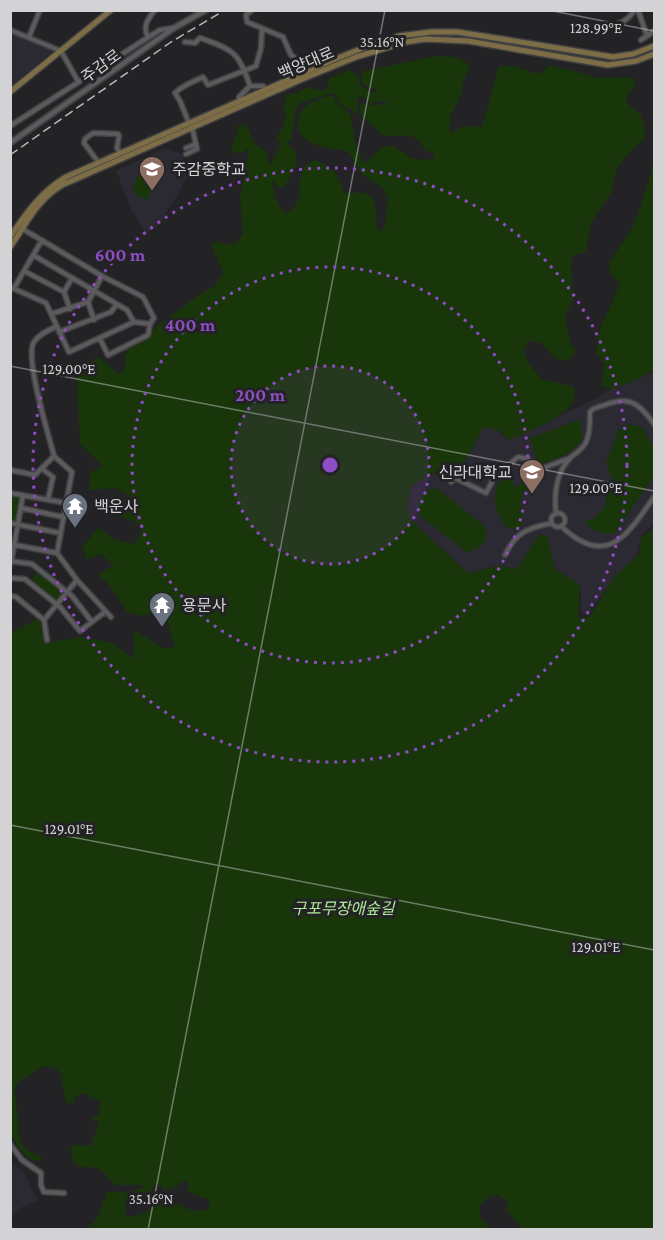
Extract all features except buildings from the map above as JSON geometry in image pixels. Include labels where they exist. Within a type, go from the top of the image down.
[{"type":"main road","points":[[10,92],[111,10]]},
{"type":"main road","name":"백양대로","points":[[10,247],[27,212],[52,186],[99,163],[268,92],[368,46],[416,33],[457,32],[604,57],[621,57],[654,46]]},
{"type":"main road","name":"백양대로","points":[[10,237],[37,205],[62,185],[240,101],[387,46],[425,39],[468,41],[608,65],[636,61],[654,54]]},
{"type":"street","points":[[29,37],[40,10]]},
{"type":"street","points":[[148,37],[145,25],[155,10]]},
{"type":"street","name":"주감로","points":[[10,143],[174,28],[206,10]]},
{"type":"street","points":[[252,10],[247,14],[246,21],[283,37],[291,55],[298,60]]},
{"type":"street","points":[[598,25],[607,27],[628,20],[636,10],[647,36]]},
{"type":"street","points":[[10,126],[148,37],[160,30],[174,28]]},
{"type":"street","points":[[186,154],[197,149],[191,125],[174,93],[182,86],[189,85],[203,77],[208,86],[256,66],[261,48],[262,29]]},
{"type":"street","points":[[10,30],[60,51],[78,81]]},
{"type":"street","points":[[641,40],[654,31]]},
{"type":"street","points":[[185,42],[195,43],[200,38],[222,45],[236,54],[250,86]]},
{"type":"street","points":[[240,101],[239,97],[250,86],[263,86],[268,92]]},
{"type":"street","points":[[99,163],[84,143],[85,139],[93,133],[118,134],[117,148],[120,154]]},
{"type":"street","points":[[186,148],[196,144]]},
{"type":"street","points":[[20,227],[142,297],[154,318],[148,335],[108,355],[100,339]]},
{"type":"street","points":[[42,240],[12,287],[46,303],[69,351],[134,322],[150,324]]},
{"type":"street","points":[[33,255],[127,310],[134,322]]},
{"type":"street","points":[[24,270],[64,292],[70,309]]},
{"type":"street","points":[[51,314],[88,302],[102,276]]},
{"type":"street","points":[[64,292],[72,278]]},
{"type":"street","points":[[88,302],[94,320]]},
{"type":"street","points":[[59,332],[111,312],[117,304]]},
{"type":"street","points":[[57,326],[38,338],[33,343],[31,352],[33,372],[54,456],[72,472],[57,553]]},
{"type":"street","points":[[552,523],[552,518],[556,514],[555,494],[558,479],[571,457],[584,445],[590,424],[590,412],[623,400],[630,401],[642,407],[654,424]]},
{"type":"street","points":[[10,470],[35,475],[54,456]]},
{"type":"street","points":[[451,482],[457,479],[486,493],[495,476],[519,457],[528,459],[538,470],[571,457]]},
{"type":"street","points":[[42,469],[53,477],[48,499]]},
{"type":"street","points":[[10,493],[66,503]]},
{"type":"street","points":[[23,495],[12,545],[11,562],[32,564],[72,596],[92,622]]},
{"type":"street","points":[[552,523],[556,527],[561,526],[569,534],[588,544],[610,544],[625,536],[654,497]]},
{"type":"street","points":[[21,508],[63,517]]},
{"type":"street","points":[[556,514],[564,518],[561,526]]},
{"type":"street","points":[[10,523],[60,533]]},
{"type":"street","points":[[505,555],[511,542],[527,529],[552,523]]},
{"type":"street","points":[[12,545],[57,553],[77,580],[111,617]]},
{"type":"street","points":[[10,578],[25,579],[56,604],[80,631],[105,612]]},
{"type":"street","points":[[44,620],[77,580]]},
{"type":"street","points":[[10,596],[16,597],[44,620],[47,640]]},
{"type":"street","points":[[10,1144],[22,1160],[41,1173],[41,1185],[44,1192],[64,1193]]},
{"type":"shaded area","points":[[11,32],[51,49],[51,53],[11,86]]},
{"type":"shaded area","name":"주감중학교","points":[[165,148],[182,154],[190,173],[160,224],[147,234],[132,211],[116,171]]},
{"type":"shaded area","name":"신라대학교","points":[[654,372],[654,523],[641,535],[637,555],[614,578],[588,614],[582,613],[580,585],[555,569],[539,535],[517,569],[498,566],[468,573],[411,521],[408,504],[412,486],[427,476],[442,472],[484,427],[497,430],[509,440],[611,389]]},
{"type":"shaded area","points":[[11,1164],[23,1170],[38,1201],[22,1207],[11,1216]]},
{"type":"green space","name":"구포무장애숲길","points":[[437,56],[457,57],[469,64],[462,93],[453,110],[451,133],[463,126],[482,126],[499,66],[512,66],[539,74],[550,65],[599,78],[632,77],[636,83],[628,95],[627,103],[641,115],[645,129],[643,140],[627,155],[616,170],[611,193],[591,223],[586,252],[573,255],[571,265],[573,299],[565,317],[570,342],[576,351],[568,361],[556,359],[540,342],[529,341],[523,350],[530,365],[541,379],[574,387],[573,401],[563,413],[554,419],[509,440],[500,431],[484,427],[463,465],[427,476],[412,486],[408,504],[411,521],[468,573],[498,566],[517,569],[539,534],[547,536],[555,569],[580,585],[578,618],[589,617],[616,575],[639,554],[641,537],[654,529],[654,1229],[522,1229],[507,1211],[508,1202],[498,1195],[487,1198],[480,1205],[480,1218],[488,1224],[486,1229],[89,1229],[88,1227],[97,1219],[107,1192],[130,1192],[143,1187],[143,1185],[115,1185],[99,1169],[81,1167],[73,1162],[70,1149],[73,1145],[92,1145],[99,1125],[92,1119],[99,1114],[100,1101],[82,1093],[74,1097],[73,1103],[66,1103],[61,1076],[57,1068],[42,1067],[18,1082],[15,1089],[20,1142],[25,1149],[42,1158],[40,1161],[30,1158],[18,1147],[11,1132],[10,632],[22,628],[39,617],[44,643],[81,637],[112,643],[134,659],[134,630],[163,648],[175,647],[163,609],[143,616],[127,612],[110,586],[97,574],[114,566],[101,554],[87,559],[82,548],[98,528],[116,540],[135,544],[142,530],[137,522],[115,515],[130,496],[115,488],[89,490],[90,472],[103,466],[80,444],[77,378],[96,357],[120,374],[124,370],[127,347],[149,336],[157,326],[215,286],[223,272],[212,247],[213,242],[237,243],[243,233],[240,197],[244,179],[241,169],[248,157],[248,148],[242,153],[235,153],[231,148],[238,125],[246,125],[255,144],[266,151],[270,166],[281,144],[277,137],[284,125],[285,95],[297,93],[310,86],[316,90],[326,90],[330,78],[348,70],[358,75],[360,86],[373,93],[377,90],[362,84],[363,71]],"holes":[[[332,93],[340,104],[344,105],[343,107],[352,109],[354,114],[357,113],[357,99],[360,96],[370,104],[377,101],[387,102],[386,104],[368,105],[362,102],[359,107],[360,114],[382,135],[407,136],[417,139],[425,150],[433,153],[435,157],[418,160],[397,148],[387,146],[363,163],[355,143],[351,115],[336,102],[333,95],[312,102],[302,111],[298,128],[308,141],[318,146],[348,151],[359,170],[368,179],[381,186],[388,198],[385,227],[379,232],[375,205],[370,196],[362,192],[345,193],[340,180],[331,168],[314,160],[303,168],[299,184],[300,194],[293,209],[285,213],[276,197],[272,179],[279,188],[285,186],[296,165],[296,152],[287,143],[291,140],[296,109],[300,103]],[[188,1181],[187,1191],[208,1200],[210,1207],[204,1210],[192,1210],[163,1199],[143,1214],[127,1217],[125,1214],[127,1200],[152,1192],[156,1184],[161,1185],[163,1190],[167,1191],[170,1187],[175,1188],[182,1182]]]},
{"type":"green space","points":[[153,164],[162,169],[147,200],[137,196],[133,186],[142,168],[149,168]]},
{"type":"green space","points":[[654,164],[654,370],[634,381],[611,389],[601,385],[605,365],[596,352],[599,332],[620,284],[610,273],[609,263],[637,217]]},
{"type":"green space","points":[[579,420],[583,438],[579,444],[564,456],[539,465],[530,438]]},
{"type":"green space","points":[[629,424],[643,428],[654,449],[654,476],[615,533],[601,533],[590,527],[584,520],[594,519],[606,505],[606,497],[613,481],[606,463],[618,430]]},
{"type":"green space","points":[[526,462],[532,467],[533,480],[522,496],[523,523],[519,529],[511,529],[505,526],[497,511],[495,493],[497,485],[503,479],[512,476],[516,487],[521,484],[523,478],[518,470]]},
{"type":"green space","points":[[437,488],[483,525],[486,539],[480,547],[466,552],[418,512],[422,495],[428,490]]},
{"type":"green space","points":[[11,494],[21,497],[17,523],[11,522]]},
{"type":"green space","points":[[38,571],[63,592],[65,590],[56,603],[30,582]]},
{"type":"railway","points":[[10,155],[171,42],[225,10]]},
{"type":"place","name":"주감중학교","points":[[152,192]]},
{"type":"place","name":"신라대학교","points":[[532,495]]},
{"type":"place","name":"백운사","points":[[75,529]]},
{"type":"place","name":"용문사","points":[[162,628]]}]
